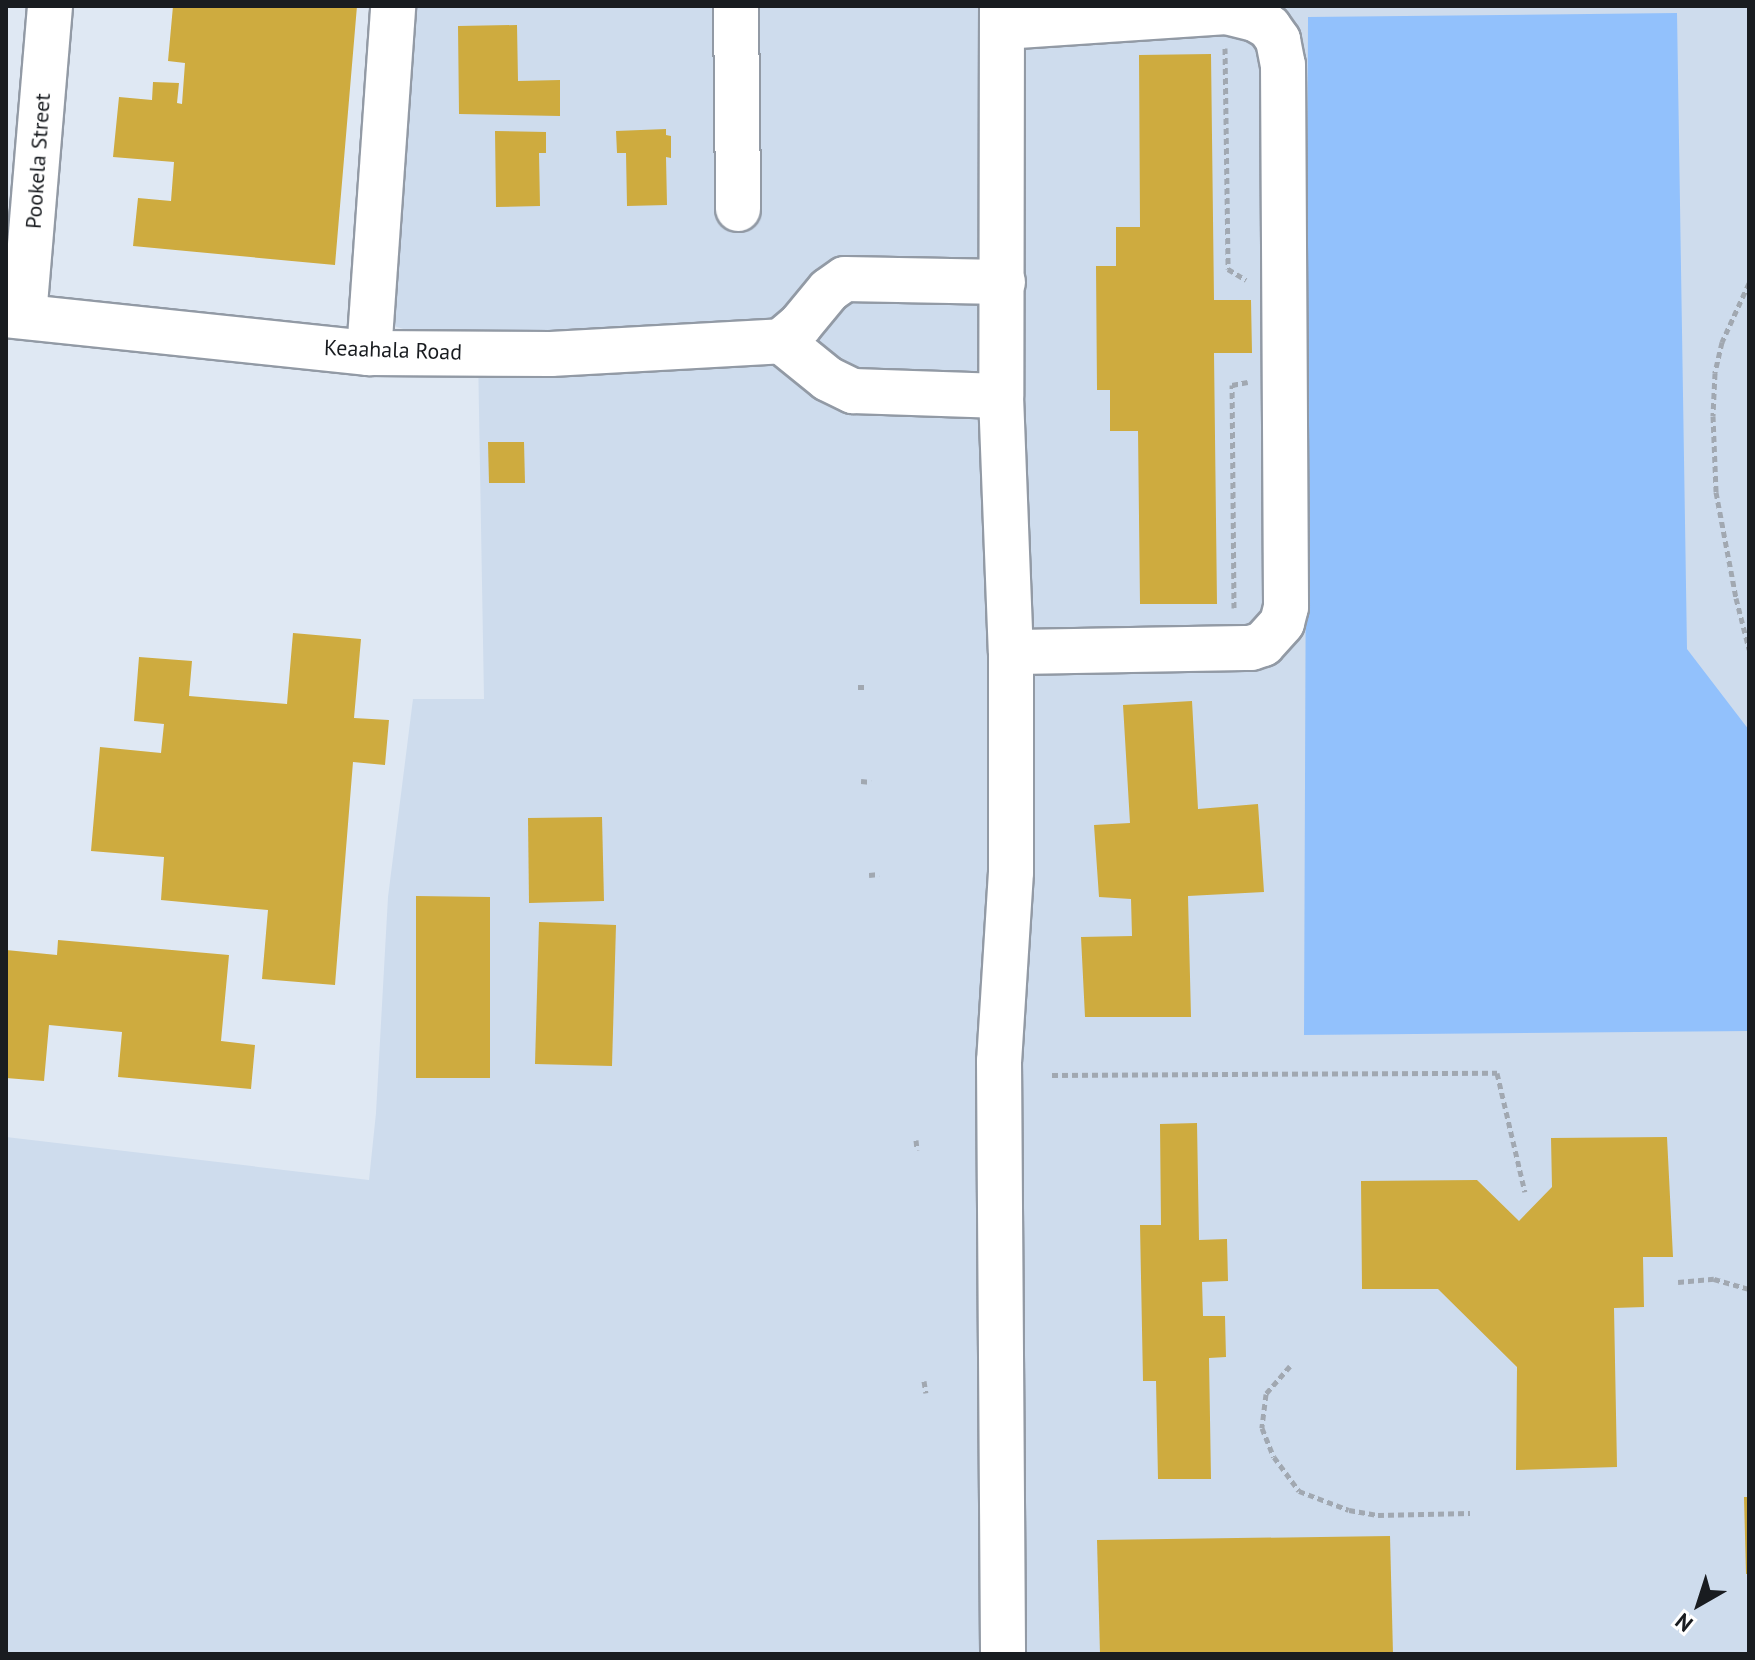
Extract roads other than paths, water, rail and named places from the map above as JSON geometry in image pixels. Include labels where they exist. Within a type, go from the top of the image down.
[{"type":"street","name":"Pookela Street","points":[[15,316],[50,6]]},
{"type":"street","points":[[369,353],[393,6]]},
{"type":"street","points":[[736,6],[738,209]]},
{"type":"street","points":[[1003,1654],[999,1061],[1011,872],[1011,652],[1001,396],[1003,17],[1243,14],[1269,27],[1278,40],[1283,65],[1286,607],[1282,623],[1263,644],[1251,648],[1011,652]]},
{"type":"street","points":[[1001,396],[853,391],[840,387],[781,341],[800,325],[829,290],[845,279],[1003,282]]},
{"type":"street","name":"Keaahala Road","points":[[15,316],[369,353],[551,354],[781,341]]}]
